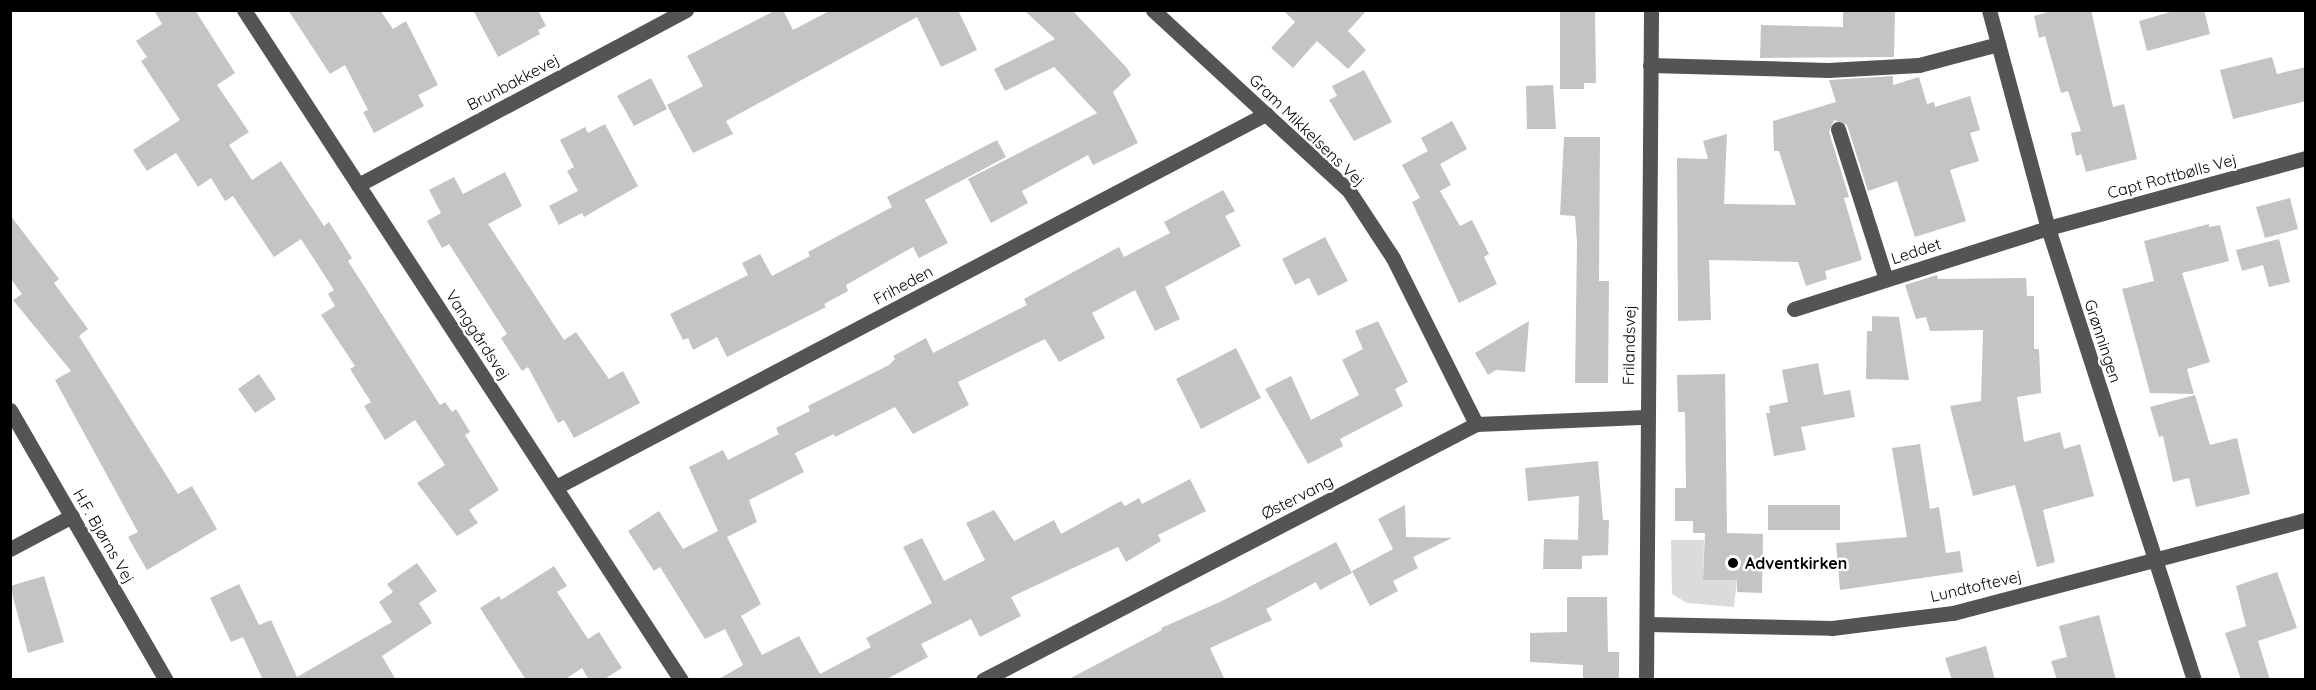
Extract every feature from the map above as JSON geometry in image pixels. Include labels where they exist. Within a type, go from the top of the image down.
[{"type":"street","name":"Vanggårdsvej","points":[[244,10],[681,680]]},
{"type":"street","name":"Brunbakkevej","points":[[358,185],[686,10]]},
{"type":"street","name":"Gram Mikkelsens Vej","points":[[1153,10],[1348,191],[1393,258],[1476,424]]},
{"type":"street","name":"Frilandsvej","points":[[1646,680],[1646,417],[1651,10]]},
{"type":"street","name":"Grønningen","points":[[1989,10],[2048,228],[2194,680]]},
{"type":"street","points":[[1650,65],[1828,70],[1919,65],[1998,44]]},
{"type":"street","name":"Friheden","points":[[556,487],[1266,114]]},
{"type":"street","points":[[1838,129],[1886,279]]},
{"type":"street","name":"Capt Rottbølls Vej","points":[[2048,228],[2306,158]]},
{"type":"street","name":"Leddet","points":[[1794,309],[2048,228]]},
{"type":"street","name":"H.F. Bjørns Vej","points":[[10,410],[166,680]]},
{"type":"street","name":"Østervang","points":[[983,680],[1476,424],[1646,417]]},
{"type":"street","points":[[10,549],[72,516]]},
{"type":"street","name":"Lundtoftevej","points":[[1647,624],[1832,628],[1953,613],[2306,520]]},
{"type":"shaded area","points":[[1671,540],[1704,540],[1703,579],[1737,580],[1734,607],[1687,603],[1672,594]]},
{"type":"building","points":[[154,10],[195,10],[235,73],[217,85],[249,132],[229,145],[252,180],[281,161],[324,226],[329,222],[352,258],[348,261],[440,405],[445,402],[452,412],[456,409],[470,432],[465,435],[499,490],[469,510],[478,523],[457,536],[417,483],[445,465],[415,420],[385,440],[364,406],[371,402],[350,369],[355,366],[321,315],[335,306],[328,294],[334,290],[301,239],[274,257],[233,196],[225,201],[211,178],[198,187],[176,153],[147,171],[133,150],[180,120],[141,61],[147,57],[136,41],[162,24]]},
{"type":"building","points":[[288,10],[380,10],[393,29],[406,21],[438,85],[418,95],[424,106],[374,133],[363,112],[368,110],[345,65],[330,74]]},
{"type":"building","points":[[473,10],[538,10],[546,26],[538,30],[540,34],[498,57]]},
{"type":"building","points":[[776,10],[783,10],[793,30],[831,10],[958,10],[977,50],[941,67],[917,17],[726,121],[733,134],[693,153],[667,105],[703,86],[687,56]]},
{"type":"building","points":[[1024,10],[1072,10],[1127,68],[1131,75],[1113,92],[1138,143],[1093,165],[1088,155],[1022,191],[1028,203],[991,223],[968,179],[1097,113],[1054,67],[1005,91],[994,69],[1055,39]]},
{"type":"building","points":[[1283,10],[1367,10],[1348,31],[1366,50],[1348,69],[1317,41],[1293,68],[1271,48],[1295,22]]},
{"type":"building","points":[[1560,10],[1595,10],[1596,83],[1584,83],[1584,89],[1560,89]]},
{"type":"building","points":[[1843,10],[1895,10],[1894,57],[1760,58],[1761,25],[1843,27]]},
{"type":"building","points":[[2055,10],[2091,10],[2113,107],[2124,104],[2137,159],[2086,172],[2081,154],[2076,156],[2071,133],[2081,131],[2068,91],[2061,93],[2045,36],[2039,38],[2034,16]]},
{"type":"building","points":[[2177,10],[2204,10],[2210,34],[2147,51],[2139,21]]},
{"type":"building","points":[[2272,57],[2277,74],[2306,67],[2306,101],[2233,119],[2220,70]]},
{"type":"building","points":[[1364,70],[1392,122],[1354,141],[1329,100],[1337,96],[1332,86]]},
{"type":"building","points":[[1893,76],[1893,85],[1919,77],[1927,104],[1934,102],[1935,107],[1970,96],[1980,130],[1970,133],[1979,161],[1950,170],[1966,221],[1915,237],[1897,181],[1868,191],[1847,125],[1834,120],[1829,132],[1849,197],[1844,198],[1862,260],[1825,271],[1827,279],[1806,286],[1798,262],[1709,260],[1711,320],[1678,321],[1677,158],[1708,159],[1703,141],[1727,134],[1724,204],[1796,205],[1779,151],[1774,151],[1773,121],[1836,102],[1829,80]]},
{"type":"building","points":[[651,78],[667,109],[634,126],[617,96]]},
{"type":"building","points":[[1553,85],[1556,129],[1527,129],[1526,86]]},
{"type":"building","points":[[1452,121],[1467,149],[1440,164],[1451,185],[1440,191],[1460,226],[1472,220],[1489,254],[1484,257],[1497,284],[1459,303],[1412,202],[1420,198],[1402,165],[1428,151],[1421,138]]},
{"type":"building","points":[[605,124],[638,186],[584,217],[582,213],[559,225],[549,206],[578,191],[567,171],[574,167],[560,140],[585,127],[588,133]]},
{"type":"building","points":[[1564,137],[1600,137],[1599,281],[1609,281],[1608,383],[1575,383],[1577,242],[1575,216],[1560,215]]},
{"type":"building","points":[[997,140],[1006,157],[925,200],[948,243],[919,258],[913,247],[846,285],[848,291],[824,304],[826,307],[727,357],[717,337],[693,350],[688,338],[683,340],[670,314],[748,275],[742,263],[760,254],[772,276],[810,256],[808,252],[892,207],[887,197]]},
{"type":"building","points":[[505,172],[522,206],[488,224],[564,340],[576,332],[609,379],[623,371],[640,403],[574,438],[564,420],[558,423],[528,367],[522,371],[501,338],[507,334],[449,244],[442,248],[427,221],[441,213],[429,190],[454,177],[463,194]]},
{"type":"building","points":[[1223,190],[1235,211],[1225,216],[1241,246],[1165,287],[1180,319],[1155,331],[1135,290],[1092,313],[1105,338],[1059,362],[1045,339],[958,382],[969,405],[913,434],[895,407],[835,437],[834,434],[795,453],[804,472],[749,500],[757,522],[727,537],[761,604],[741,616],[762,655],[799,636],[820,674],[871,647],[866,638],[932,603],[903,547],[922,538],[944,581],[985,560],[966,523],[994,510],[1014,541],[1054,520],[1061,534],[1121,501],[1125,506],[1139,498],[1142,504],[1190,479],[1206,511],[1158,535],[1161,541],[1126,562],[1118,547],[1011,597],[1021,616],[980,637],[971,619],[921,644],[928,657],[885,680],[717,680],[743,665],[725,629],[705,639],[660,567],[654,571],[628,531],[659,511],[683,549],[718,531],[689,467],[723,450],[728,460],[779,434],[776,428],[810,411],[808,406],[889,365],[895,359],[893,356],[926,338],[933,353],[1027,305],[1024,299],[1119,247],[1124,257],[1170,233],[1164,222]]},
{"type":"building","points":[[2290,198],[2298,229],[2265,238],[2256,207]]},
{"type":"building","points":[[10,215],[59,279],[54,283],[88,329],[79,336],[178,494],[192,486],[217,529],[147,570],[128,537],[138,532],[55,380],[71,371],[13,300],[22,294],[10,278]]},
{"type":"building","points":[[2209,224],[2209,227],[2220,225],[2229,261],[2182,273],[2210,362],[2187,369],[2194,394],[2150,393],[2122,289],[2154,281],[2144,241]]},
{"type":"building","points":[[1325,237],[1348,281],[1318,296],[1309,278],[1295,285],[1282,259]]},
{"type":"building","points":[[2279,239],[2290,282],[2269,287],[2263,265],[2242,271],[2236,250]]},
{"type":"building","points":[[1937,275],[1938,279],[2026,278],[2027,296],[2034,296],[2034,349],[2039,349],[2041,393],[2017,397],[2024,442],[2060,432],[2064,449],[2080,444],[2094,496],[2043,510],[2055,562],[2037,567],[2015,485],[1973,496],[1950,406],[1981,401],[1983,330],[1930,331],[1926,317],[1916,319],[1905,285]]},
{"type":"building","points":[[1872,316],[1899,317],[1909,380],[1866,379],[1867,331],[1872,331]]},
{"type":"building","points":[[1378,321],[1408,382],[1395,389],[1403,406],[1340,439],[1343,446],[1308,464],[1265,389],[1291,376],[1311,420],[1359,395],[1342,360],[1363,349],[1355,331]]},
{"type":"building","points":[[1529,321],[1525,372],[1496,370],[1488,375],[1475,353]]},
{"type":"building","points":[[1236,348],[1261,398],[1201,429],[1176,379]]},
{"type":"building","points":[[1818,363],[1824,395],[1850,390],[1855,417],[1801,427],[1806,450],[1774,456],[1766,413],[1770,413],[1769,406],[1788,402],[1782,370]]},
{"type":"building","points":[[259,374],[276,399],[255,413],[238,389]]},
{"type":"building","points":[[1725,374],[1727,533],[1763,534],[1762,593],[1737,592],[1737,580],[1703,580],[1705,533],[1693,533],[1693,521],[1675,521],[1675,488],[1686,488],[1685,412],[1678,412],[1677,375]]},
{"type":"building","points":[[2195,395],[2210,445],[2237,438],[2250,494],[2196,507],[2189,478],[2173,482],[2163,436],[2159,437],[2150,407]]},
{"type":"building","points":[[1920,444],[1930,509],[1939,507],[1946,553],[1960,551],[1963,572],[1840,590],[1836,543],[1907,537],[1892,448]]},
{"type":"building","points":[[1598,461],[1603,520],[1609,520],[1608,555],[1582,556],[1582,569],[1543,569],[1544,539],[1578,540],[1579,496],[1528,501],[1525,468]]},
{"type":"building","points":[[1405,505],[1406,537],[1452,538],[1413,557],[1418,568],[1393,581],[1398,591],[1370,606],[1352,571],[1393,549],[1378,519]]},
{"type":"building","points":[[1768,505],[1840,505],[1840,530],[1768,530]]},
{"type":"building","points":[[1336,542],[1352,573],[1320,590],[1316,582],[1266,609],[1272,620],[1210,648],[1225,680],[1067,680],[1162,630],[1161,628],[1222,601]]},
{"type":"building","points":[[417,563],[437,591],[419,603],[432,623],[382,656],[396,680],[263,680],[243,637],[231,642],[210,598],[239,584],[259,625],[271,620],[297,677],[392,622],[379,602],[393,592],[387,584]]},
{"type":"building","points":[[554,566],[567,586],[557,592],[588,639],[599,632],[622,668],[603,680],[589,680],[582,668],[564,680],[526,680],[480,608],[499,596],[501,600]]},
{"type":"building","points":[[2277,572],[2297,628],[2258,641],[2270,680],[2241,680],[2225,633],[2246,626],[2236,586]]},
{"type":"building","points":[[44,576],[64,642],[28,653],[10,586]]},
{"type":"building","points":[[1567,597],[1607,597],[1608,652],[1619,652],[1619,680],[1583,680],[1583,665],[1530,662],[1530,633],[1567,632]]},
{"type":"building","points":[[2099,615],[2116,680],[2057,680],[2051,661],[2067,657],[2059,626]]},
{"type":"building","points":[[1986,646],[1995,680],[1952,680],[1945,658]]},
{"type":"place","name":"Adventkirken","points":[[1733,563]]}]
